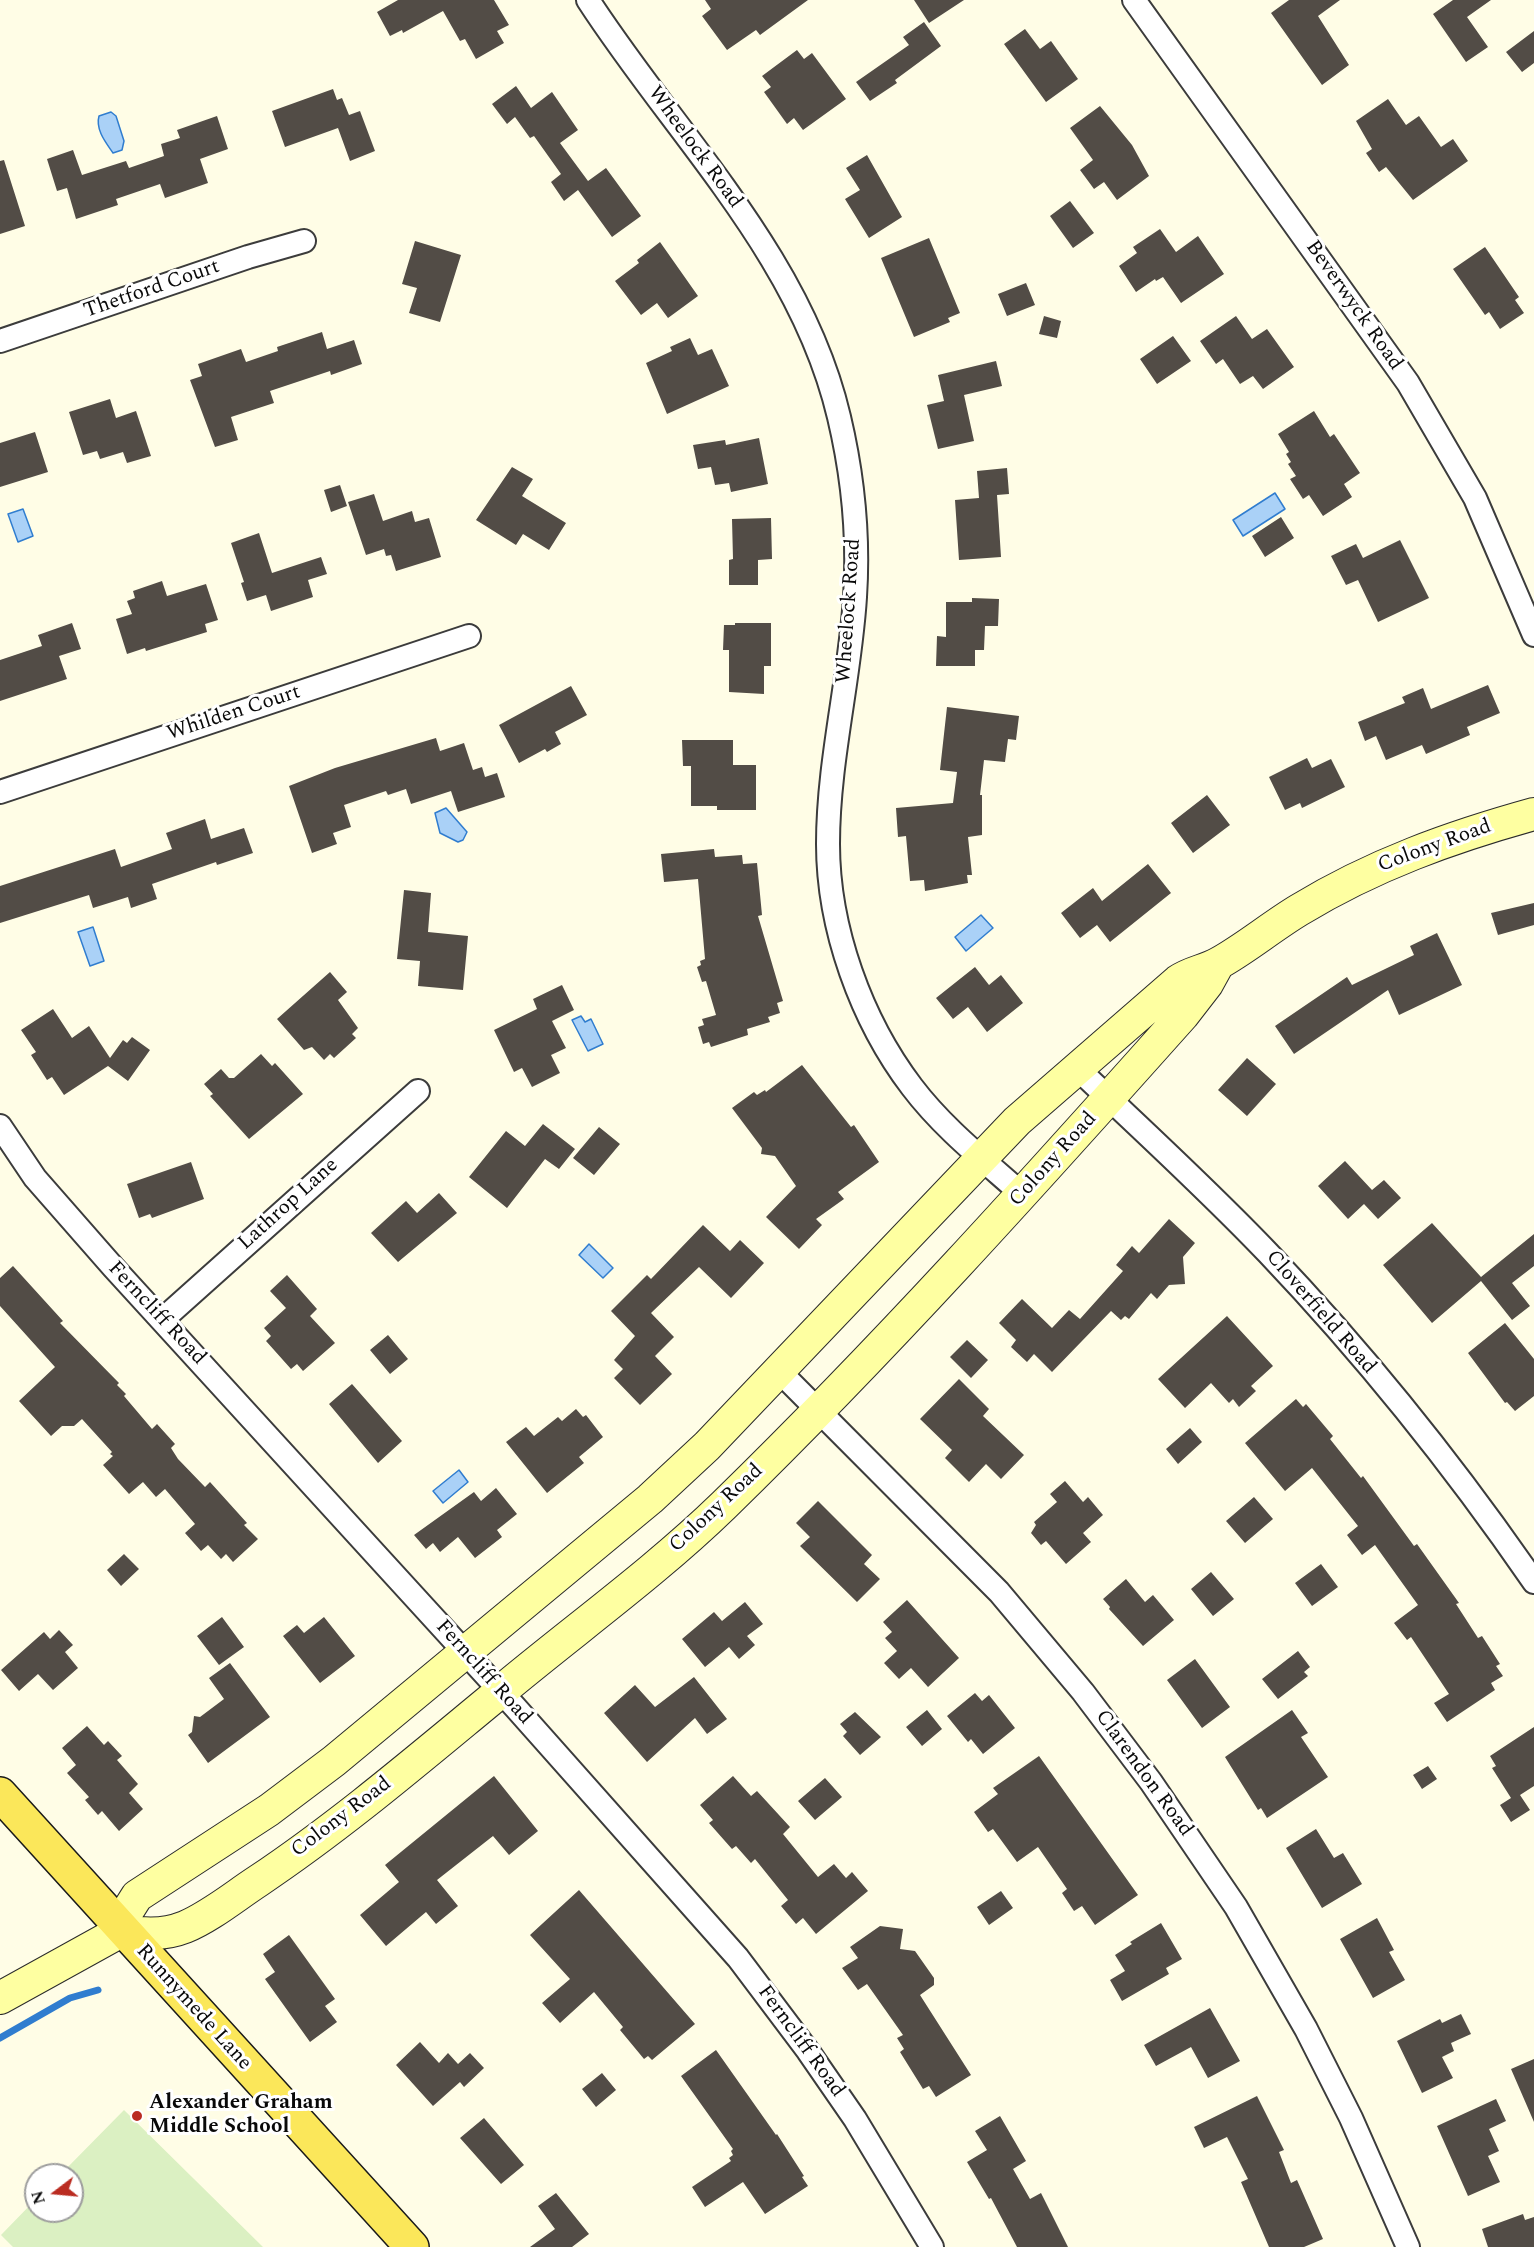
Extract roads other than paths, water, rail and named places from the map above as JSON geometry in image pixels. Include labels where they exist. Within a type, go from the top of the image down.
[{"type":"main road","name":"Runnymede Lane","points":[[0,1794],[412,2247]]},
{"type":"street","name":"Wheelock Road","points":[[588,0],[772,258],[794,295],[822,359],[838,415],[849,466],[854,501],[856,550],[853,620],[829,815],[828,851],[833,900],[856,986],[882,1041],[926,1103],[1023,1195]]},
{"type":"street","name":"Beverwyck Road","points":[[1134,0],[1408,383],[1475,498],[1534,635]]},
{"type":"street","name":"Thetford Court","points":[[0,341],[304,241]]},
{"type":"street","name":"Whilden Court","points":[[0,792],[469,636]]},
{"type":"street","name":"Colony Road","points":[[1218,964],[1207,984],[1183,1015],[1023,1195],[818,1411],[721,1507],[670,1553],[342,1819],[274,1870],[198,1920],[180,1929],[157,1934],[123,1930],[123,1918],[137,1896],[269,1810],[334,1761],[663,1488],[779,1371],[1017,1121],[1178,981],[1192,972],[1218,964],[1298,910],[1387,864],[1457,836],[1534,814]]},
{"type":"street","name":"Cloverfield Road","points":[[1078,1070],[1229,1213],[1334,1325],[1473,1496],[1534,1582]]},
{"type":"street","name":"Lathrop Lane","points":[[162,1320],[418,1091]]},
{"type":"street","name":"Ferncliff Road","points":[[0,1126],[48,1194],[501,1691],[688,1900],[759,1984],[860,2127],[932,2247]]},
{"type":"street","name":"Clarendon Road","points":[[779,1371],[999,1592],[1083,1692],[1182,1825],[1241,1915],[1306,2029],[1351,2118],[1408,2247]]},
{"type":"street","points":[[0,1998],[123,1930]]},
{"type":"water","points":[[111,112],[116,116],[124,141],[122,150],[113,153],[102,136],[98,121],[99,116]]},
{"type":"water","points":[[1275,493],[1285,509],[1243,536],[1233,520]]},
{"type":"water","points":[[23,509],[33,536],[18,542],[8,514]]},
{"type":"water","points":[[446,808],[467,832],[463,840],[458,842],[440,833],[435,813]]},
{"type":"water","points":[[981,915],[993,928],[966,951],[955,937]]},
{"type":"water","points":[[93,927],[104,961],[90,966],[78,932]]},
{"type":"water","points":[[581,1016],[585,1022],[591,1019],[603,1044],[588,1051],[572,1020]]},
{"type":"water","points":[[589,1244],[613,1268],[603,1278],[579,1255]]},
{"type":"water","points":[[459,1470],[468,1482],[443,1503],[433,1491]]},
{"type":"waterway","points":[[0,2038],[70,1998],[98,1990]]},
{"type":"place","name":"Alexander Graham Middle School","points":[[137,2116]]}]
